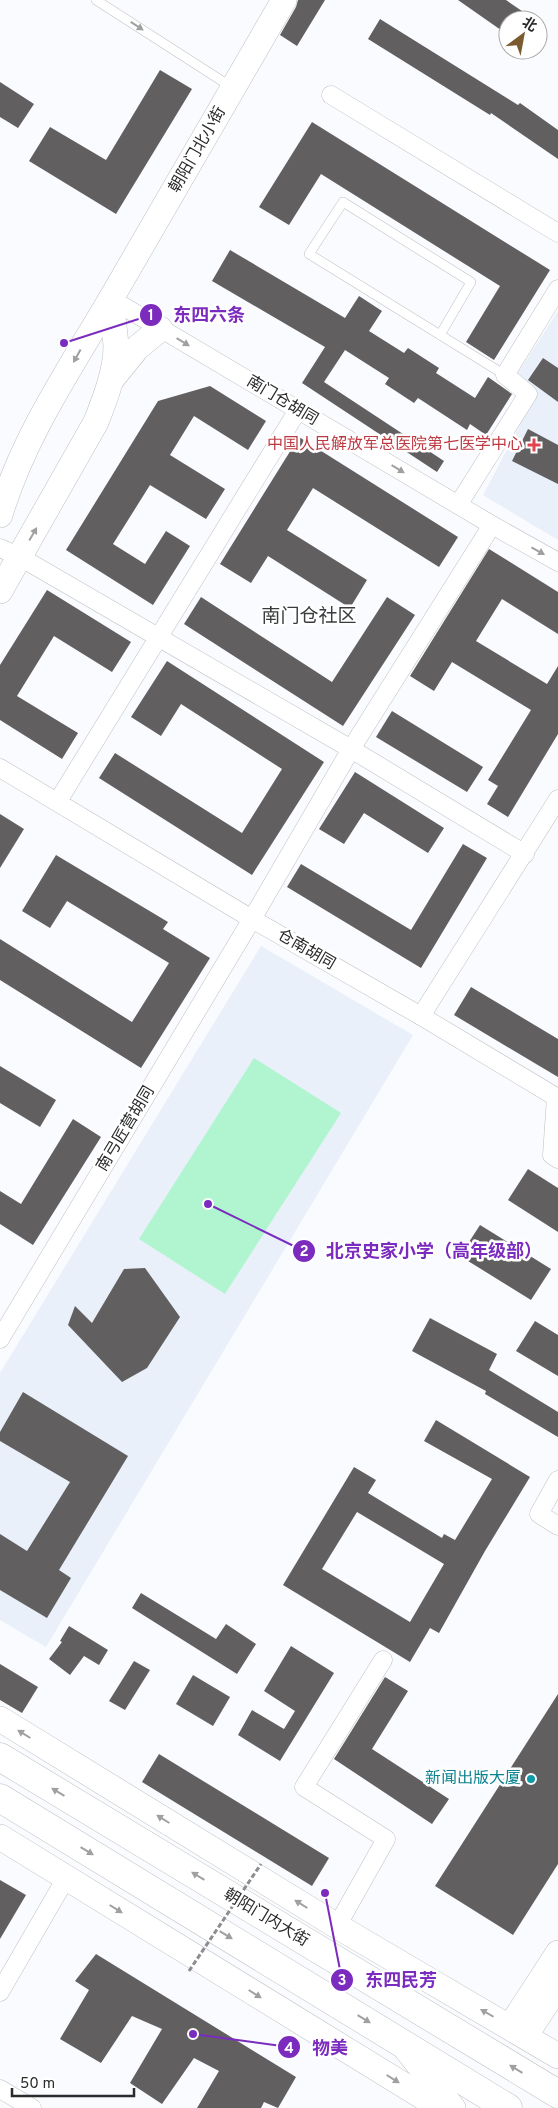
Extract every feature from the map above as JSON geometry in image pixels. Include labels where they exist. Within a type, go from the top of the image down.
[{"type":"main road","name":"朝阳门内大街","points":[[0,1757],[558,2094]]},
{"type":"main road","points":[[0,1798],[508,2108]]},
{"type":"street","name":"朝阳门北小街","points":[[0,515],[20,460],[78,352],[111,299],[284,0]]},
{"type":"street","points":[[331,95],[558,233]]},
{"type":"street","points":[[458,505],[528,394],[505,375],[558,289]]},
{"type":"street","name":"南门仓胡同","points":[[111,299],[458,505],[558,562]]},
{"type":"street","points":[[0,591],[10,552],[96,422],[110,381],[116,348],[111,299]]},
{"type":"street","points":[[110,381],[137,348],[160,329]]},
{"type":"street","points":[[58,801],[298,410]]},
{"type":"street","name":"南弓匠营胡同","points":[[0,1339],[252,919],[350,749],[492,525]]},
{"type":"street","points":[[10,552],[350,749],[525,854]]},
{"type":"street","name":"仓南胡同","points":[[0,768],[58,801],[252,919],[421,1016],[556,1097],[552,1155],[558,1159]]},
{"type":"street","points":[[421,1016],[558,799]]},
{"type":"street","points":[[558,1480],[539,1514],[558,1526]]},
{"type":"street","points":[[337,1926],[386,1838],[304,1787],[383,1660]]},
{"type":"street","name":"朝阳门内大街","points":[[0,1719],[337,1926],[558,2056]]},
{"type":"street","points":[[0,1837],[440,2108]]},
{"type":"street","points":[[0,1992],[66,1878]]},
{"type":"street","points":[[518,2031],[558,1953]]},
{"type":"street","points":[[518,2031],[558,1986]]},
{"type":"street","points":[[400,2041],[453,2108]]},
{"type":"street","points":[[0,2089],[32,2108]]},
{"type":"lane","points":[[96,0],[233,88]]},
{"type":"lane","points":[[440,335],[470,282],[344,202],[309,254],[440,335],[505,375]]},
{"type":"path","points":[[188,1971],[261,1864]]},
{"type":"shaded area","name":"中国人民解放军总医院第七医学中心","points":[[558,311],[558,540],[483,495],[536,395],[517,374]]},
{"type":"shaded area","points":[[261,946],[413,1035],[46,1647],[0,1620],[0,1373]]},
{"type":"green space","points":[[254,1058],[341,1113],[225,1294],[139,1239]]},
{"type":"building","points":[[298,0],[325,0],[297,46],[280,35]]},
{"type":"building","points":[[458,0],[506,0],[520,10],[498,10],[498,28]]},
{"type":"building","points":[[380,19],[518,105],[520,103],[558,130],[558,159],[491,113],[490,115],[368,39]]},
{"type":"building","points":[[160,70],[192,89],[116,214],[29,161],[50,127],[106,160]]},
{"type":"building","points":[[0,82],[34,104],[18,128],[0,117]]},
{"type":"building","points":[[312,122],[550,270],[494,360],[466,342],[500,286],[321,174],[289,225],[259,207]]},
{"type":"building","points":[[230,250],[345,318],[359,296],[382,311],[369,331],[404,353],[408,348],[439,368],[436,373],[475,398],[488,377],[512,394],[486,435],[470,424],[467,430],[418,398],[414,403],[385,384],[389,378],[345,350],[324,382],[444,461],[437,472],[302,383],[325,347],[212,281]]},
{"type":"building","points":[[543,358],[558,368],[558,402],[528,380]]},
{"type":"building","points":[[210,386],[266,421],[248,450],[194,416],[170,455],[225,489],[206,519],[150,485],[113,544],[145,564],[166,531],[190,546],[153,605],[66,550],[158,401]]},
{"type":"building","points":[[528,429],[558,445],[558,484],[512,461]]},
{"type":"building","points":[[299,437],[458,537],[439,567],[313,488],[287,530],[367,580],[350,608],[268,556],[251,583],[220,564]]},
{"type":"building","points":[[489,549],[558,592],[558,634],[502,599],[476,641],[547,684],[558,666],[558,734],[508,817],[487,804],[498,786],[488,780],[531,710],[452,662],[434,691],[410,676]]},
{"type":"building","points":[[47,590],[131,642],[112,672],[54,636],[17,696],[78,733],[62,759],[0,720],[0,665]]},
{"type":"building","points":[[201,597],[332,682],[387,597],[415,615],[343,726],[184,624]]},
{"type":"building","points":[[167,661],[324,762],[252,875],[99,778],[115,753],[242,833],[282,769],[181,704],[161,736],[131,717]]},
{"type":"building","points":[[392,711],[483,767],[467,792],[376,737]]},
{"type":"building","points":[[355,772],[444,828],[428,853],[364,813],[344,844],[319,829]]},
{"type":"building","points":[[0,814],[24,829],[0,868]]},
{"type":"building","points":[[463,844],[487,858],[421,968],[287,887],[301,864],[411,930]]},
{"type":"building","points":[[56,855],[168,922],[163,929],[210,958],[141,1068],[0,980],[0,939],[132,1022],[169,963],[67,901],[50,928],[22,911]]},
{"type":"building","points":[[471,987],[558,1039],[558,1077],[454,1015]]},
{"type":"building","points":[[0,1066],[56,1100],[40,1127],[0,1103]]},
{"type":"building","points":[[73,1119],[101,1137],[33,1245],[0,1224],[0,1191],[21,1204]]},
{"type":"building","points":[[528,1169],[558,1188],[558,1232],[508,1200]]},
{"type":"building","points":[[480,1225],[551,1269],[531,1300],[460,1256]]},
{"type":"building","points":[[145,1268],[180,1317],[147,1368],[122,1382],[68,1325],[75,1306],[92,1323],[124,1269]]},
{"type":"building","points":[[430,1318],[497,1354],[489,1370],[558,1412],[558,1437],[485,1394],[486,1391],[412,1351]]},
{"type":"building","points":[[535,1321],[558,1335],[558,1376],[516,1351]]},
{"type":"building","points":[[23,1392],[128,1456],[59,1570],[71,1578],[47,1618],[0,1590],[0,1534],[27,1551],[70,1482],[0,1441],[0,1432]]},
{"type":"building","points":[[436,1420],[530,1477],[485,1551],[439,1633],[430,1628],[410,1662],[283,1585],[354,1467],[376,1480],[368,1493],[442,1538],[444,1534],[455,1540],[492,1479],[424,1441]],"holes":[[[357,1512],[444,1564],[410,1622],[322,1569]]]},
{"type":"building","points":[[141,1593],[216,1639],[226,1624],[256,1644],[237,1674],[132,1608]]},
{"type":"building","points":[[69,1626],[108,1650],[99,1665],[84,1656],[70,1675],[49,1659],[62,1642],[60,1641]]},
{"type":"building","points":[[291,1646],[334,1673],[280,1761],[238,1735],[252,1710],[284,1729],[295,1711],[264,1691]]},
{"type":"building","points":[[134,1661],[150,1670],[125,1710],[109,1701]]},
{"type":"building","points":[[0,1664],[38,1687],[22,1713],[0,1700]]},
{"type":"building","points":[[193,1675],[230,1697],[213,1726],[176,1704]]},
{"type":"building","points":[[385,1677],[408,1691],[372,1749],[449,1799],[432,1824],[334,1759]]},
{"type":"building","name":"新闻出版大厦","points":[[558,1694],[558,1864],[513,1935],[435,1886]]},
{"type":"building","points":[[159,1754],[329,1858],[312,1886],[142,1782]]},
{"type":"building","points":[[0,1880],[26,1895],[0,1939]]},
{"type":"building","points":[[96,1954],[296,2077],[278,2108],[264,2102],[261,2108],[197,2108],[219,2071],[194,2058],[162,2104],[130,2083],[162,2029],[132,2016],[101,2063],[60,2039],[89,1990],[75,1981]]},
{"type":"place","name":"东四六条","points":[[64,343]]},
{"type":"place","name":"中国人民解放军总医院第七医学中心","points":[[534,445]]},
{"type":"place","name":"北京史家小学（高年级部）","points":[[208,1204]]},
{"type":"place","name":"新闻出版大厦","points":[[531,1779]]},
{"type":"place","name":"东四民芳","points":[[325,1893]]},
{"type":"place","name":"物美","points":[[193,2034]]},
{"type":"district","name":"南门仓社区","points":[[309,617]]}]
